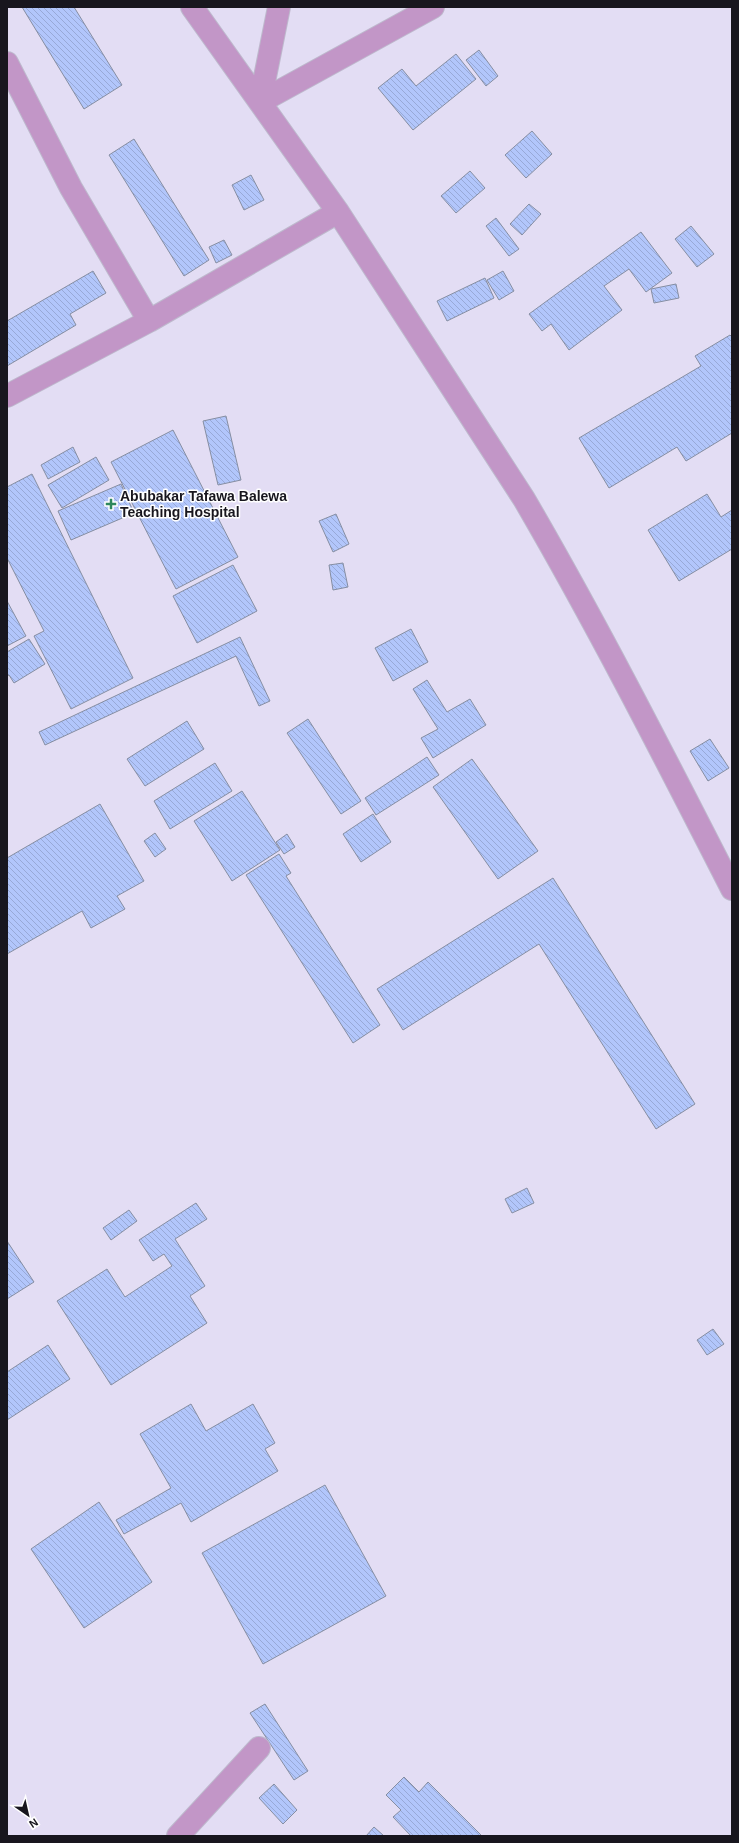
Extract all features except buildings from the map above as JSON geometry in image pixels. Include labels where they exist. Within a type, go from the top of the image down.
[{"type":"street","points":[[192,7],[338,212],[532,513],[670,768],[732,889]]},
{"type":"street","points":[[260,102],[280,7]]},
{"type":"street","points":[[260,102],[434,7]]},
{"type":"street","points":[[7,63],[71,188],[149,321]]},
{"type":"street","points":[[7,396],[149,321],[338,212]]},
{"type":"street","points":[[178,1836],[259,1748]]},
{"type":"place","name":"Abubakar Tafawa Balewa Teaching Hospital","points":[[111,504]]}]
